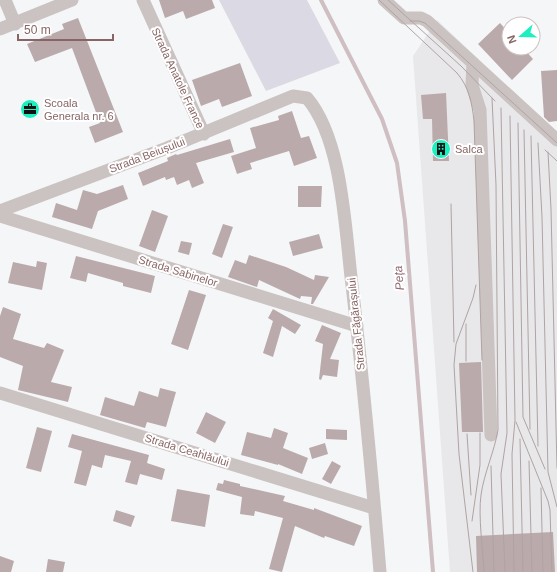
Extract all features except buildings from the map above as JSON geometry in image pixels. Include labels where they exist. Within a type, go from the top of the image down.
[{"type":"street","points":[[5,0],[16,24]]},
{"type":"street","points":[[0,29],[16,24],[72,0]]},
{"type":"street","name":"Strada Anatole France","points":[[142,0],[204,134]]},
{"type":"street","points":[[384,0],[404,18],[424,18],[557,140]]},
{"type":"street","points":[[473,63],[472,85],[480,110],[492,436]]},
{"type":"street","name":"Strada Beiușului","points":[[0,211],[204,134],[293,96]]},
{"type":"street","name":"Strada Făgărașului","points":[[293,96],[307,98],[313,105],[328,138],[338,180],[357,326],[380,572]]},
{"type":"street","name":"Strada Sabinelor","points":[[0,216],[357,326]]},
{"type":"street","name":"Strada Ceahlăului","points":[[0,392],[374,508]]},
{"type":"shaded area","points":[[219,0],[307,0],[340,63],[266,91]]},
{"type":"shaded area","points":[[437,20],[557,133],[557,572],[450,572],[413,56]]},
{"type":"waterway","name":"Peța","points":[[321,0],[382,119],[397,163],[405,221],[433,572]]},
{"type":"tram line","points":[[379,0],[457,73],[461,78],[469,96],[474,121],[482,360]]},
{"type":"tram line","points":[[388,0],[461,66],[495,101]]},
{"type":"tram line","points":[[410,21],[425,23],[557,143]]},
{"type":"tram line","points":[[484,572],[480,503],[484,479],[498,430],[496,185],[492,98]]},
{"type":"tram line","points":[[501,108],[507,433],[501,474],[505,572]]},
{"type":"tram line","points":[[510,116],[515,420],[512,454],[514,572]]},
{"type":"tram line","points":[[518,123],[523,417],[545,469]]},
{"type":"tram line","points":[[524,130],[530,429]]},
{"type":"tram line","points":[[531,136],[538,446]]},
{"type":"tram line","points":[[538,143],[542,217],[548,472],[557,507]]},
{"type":"tram line","points":[[545,150],[557,161]]},
{"type":"tram line","points":[[548,152],[551,209],[557,468]]},
{"type":"tram line","points":[[451,204],[454,342]]},
{"type":"tram line","points":[[473,572],[459,454],[454,365],[456,344],[473,298],[476,285]]},
{"type":"tram line","points":[[466,324],[466,361]]},
{"type":"tram line","points":[[516,422],[548,501],[550,510],[552,572]]},
{"type":"tram line","points":[[472,521],[480,465],[480,433]]},
{"type":"tram line","points":[[467,434],[471,495]]},
{"type":"tram line","points":[[520,439],[523,572]]},
{"type":"tram line","points":[[529,461],[532,572]]},
{"type":"tram line","points":[[491,466],[494,572]]},
{"type":"tram line","points":[[541,488],[543,572]]},
{"type":"place","name":"Scoala Generala nr. 6","points":[[30,109]]},
{"type":"place","name":"Salca","points":[[441,149]]}]
